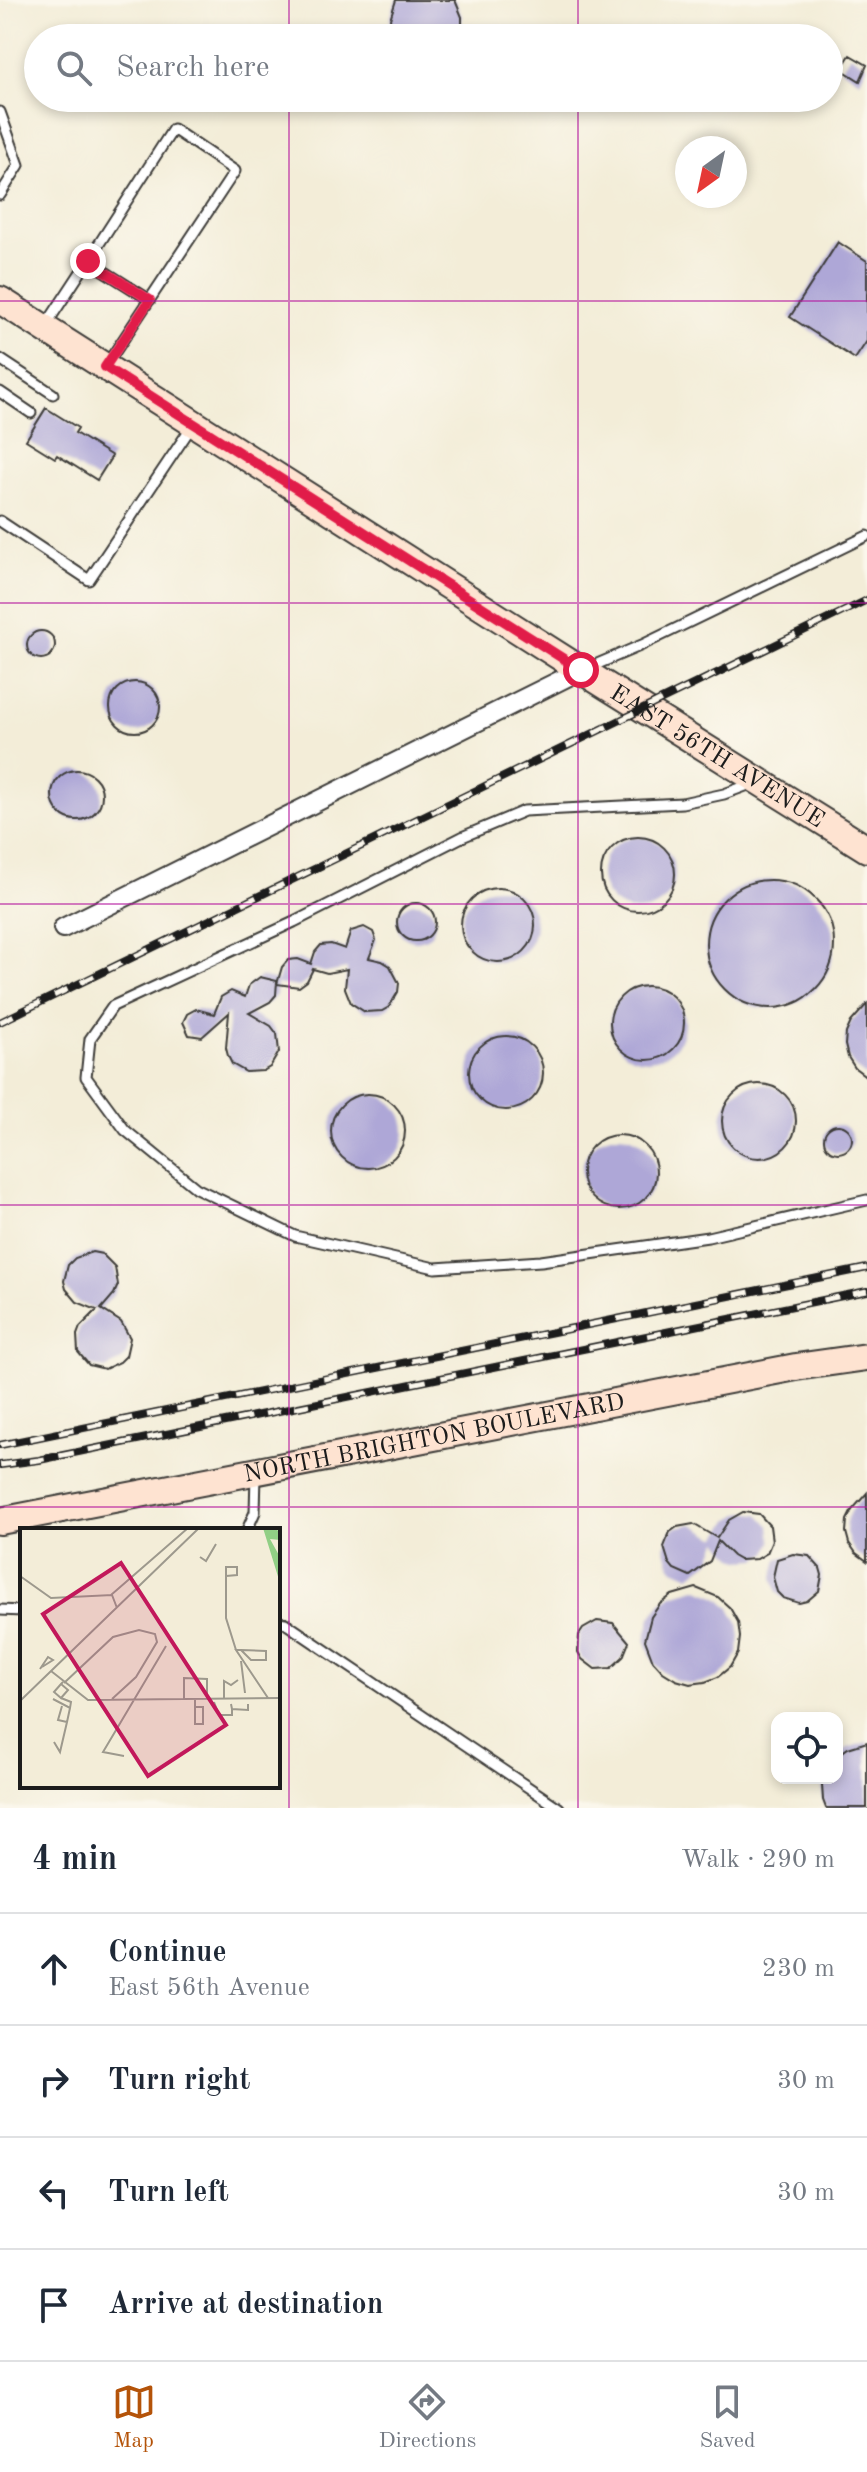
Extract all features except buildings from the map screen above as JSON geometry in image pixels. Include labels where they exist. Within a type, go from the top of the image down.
[{"type":"main road","name":"EAST 56TH AVENUE","points":[[3,308],[44,328],[867,849]]},
{"type":"main road","name":"NORTH BRIGHTON BOULEVARD","points":[[0,1521],[796,1367],[867,1357]]},
{"type":"street","points":[[63,928],[581,670]]},
{"type":"lane","points":[[0,112],[19,165],[0,195]]},
{"type":"lane","points":[[44,328],[173,129],[235,171],[105,367]]},
{"type":"lane","points":[[88,261],[150,300]]},
{"type":"lane","points":[[0,359],[53,394]]},
{"type":"lane","points":[[0,392],[31,413]]},
{"type":"lane","points":[[0,521],[89,580],[194,424]]},
{"type":"lane","points":[[581,670],[642,645],[867,536]]},
{"type":"lane","points":[[758,781],[724,794],[682,803],[524,811],[462,837],[294,922],[113,1006],[90,1039],[86,1077],[125,1130],[196,1188],[295,1236],[435,1268],[541,1261],[708,1237],[867,1200]]},
{"type":"lane","points":[[248,1528],[255,1512],[256,1472]]},
{"type":"lane","points":[[0,1610],[20,1611]]},
{"type":"lane","points":[[280,1622],[559,1808]]},
{"type":"railway","points":[[0,1022],[867,600]]},
{"type":"railway","points":[[0,1445],[867,1268]]},
{"type":"railway","points":[[0,1465],[39,1460],[867,1291]]},
{"type":"route","points":[[88,261],[150,300],[105,367],[581,670]]}]
